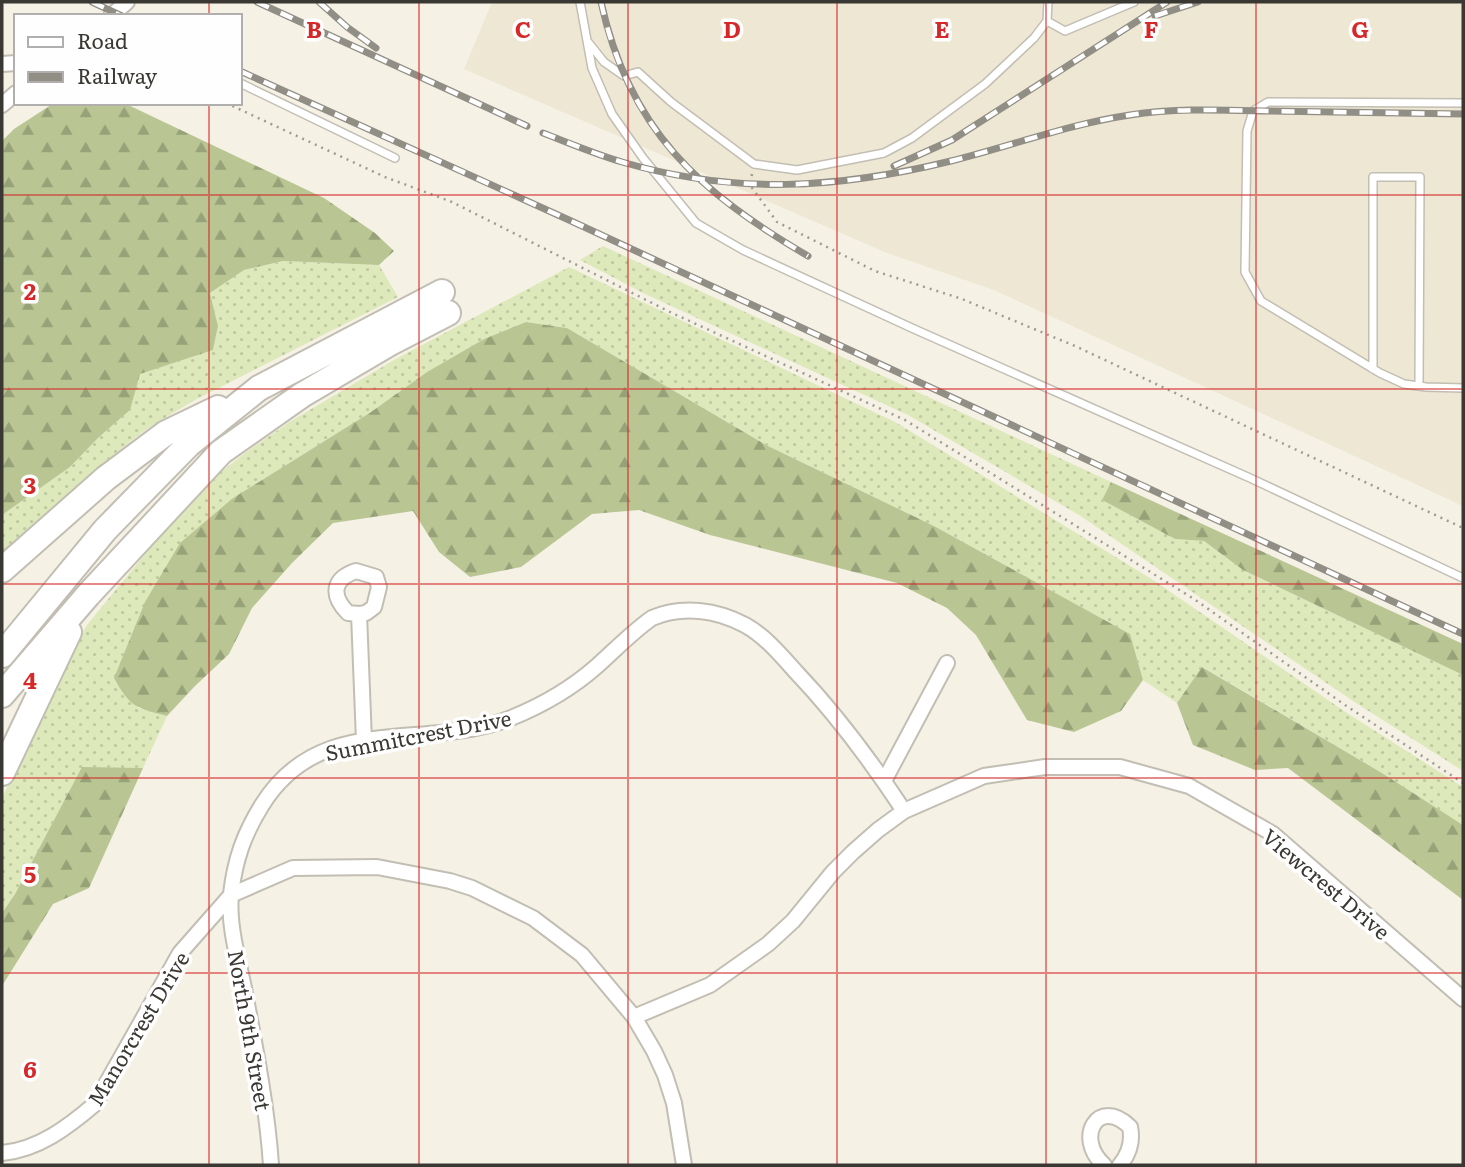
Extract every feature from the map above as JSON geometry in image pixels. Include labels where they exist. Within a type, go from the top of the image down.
[{"type":"highway","points":[[2,570],[106,478],[166,433],[445,302],[392,342],[302,395],[220,452],[88,595],[2,695]]},
{"type":"highway","points":[[2,655],[105,530],[188,445],[259,388]]},
{"type":"highway","points":[[2,773],[88,595]]},
{"type":"street","points":[[113,14],[127,2]]},
{"type":"street","name":"Summitcrest Drive","points":[[231,895],[240,844],[268,796],[297,765],[321,751],[364,741],[475,727],[509,719],[563,693],[652,618],[681,610],[716,614],[748,626],[774,648],[830,708],[904,811]]},
{"type":"street","points":[[359,614],[364,741]]},
{"type":"street","points":[[884,781],[947,663]]},
{"type":"street","name":"Viewcrest Drive","points":[[634,1017],[710,985],[768,944],[793,921],[853,852],[904,811],[984,776],[1045,767],[1120,767],[1189,786],[1273,834],[1463,999]]},
{"type":"street","name":"Manorcrest Drive","points":[[2,1153],[19,1151],[46,1139],[75,1121],[95,1104],[180,953],[231,895],[293,868],[377,867],[450,881],[506,903],[559,936],[582,955],[634,1017],[665,1075],[674,1103],[684,1165]]},
{"type":"street","name":"North 9th Street","points":[[231,895],[241,973],[261,1080],[271,1165]]},
{"type":"street","points":[[1104,1165],[1091,1149],[1089,1130],[1102,1116],[1114,1116],[1130,1126],[1130,1148],[1120,1165]]},
{"type":"lane","points":[[580,2],[592,68],[612,114],[688,215],[706,229],[743,250],[914,329],[1250,478],[1463,578]]},
{"type":"lane","points":[[586,39],[604,62],[624,76],[638,72],[671,103],[754,164],[797,170],[884,153],[912,138],[985,84],[1034,38],[1046,21],[1048,2]]},
{"type":"lane","points":[[1046,21],[1065,31],[1134,2]]},
{"type":"lane","points":[[242,84],[395,158]]},
{"type":"lane","points":[[1463,103],[1268,103],[1253,111],[1247,131],[1245,272],[1261,301],[1373,369],[1404,384],[1463,388]]},
{"type":"lane","points":[[1373,369],[1373,177],[1420,177],[1419,386]]},
{"type":"path","points":[[230,105],[385,177],[452,202],[672,313],[905,420],[1194,599],[1345,705],[1463,783]]},
{"type":"path","points":[[754,164],[750,185],[777,222],[875,271],[962,299],[1075,346],[1463,528]]},
{"type":"shaded area","points":[[492,2],[1463,2],[1463,506],[994,290],[887,253],[464,69]]},
{"type":"green space","points":[[51,105],[128,105],[324,198],[375,233],[394,251],[379,265],[283,261],[244,270],[210,293],[218,326],[213,350],[140,374],[130,410],[70,467],[2,515],[2,141],[14,129]]},
{"type":"green space","points":[[603,246],[1111,482],[1102,500],[1175,539],[1204,541],[1243,570],[1463,675],[1463,771],[1353,701],[1079,515],[908,415],[645,294],[580,260]]},
{"type":"green space","points":[[283,261],[379,265],[398,297],[193,401],[148,428],[104,462],[2,558],[2,515],[70,467],[130,410],[139,374],[213,350],[218,326],[210,293],[244,270]]},
{"type":"green space","points":[[569,267],[897,423],[1153,580],[1347,713],[1463,787],[1463,825],[1382,773],[1203,667],[1177,703],[1143,680],[1130,634],[934,526],[768,446],[567,328],[526,322],[484,339],[427,372],[371,412],[233,498],[138,708],[167,716],[143,768],[82,768],[15,894],[2,913],[2,798],[69,654],[87,625],[178,514],[210,481],[291,421],[394,360]]},
{"type":"green space","points":[[526,322],[567,328],[768,446],[934,526],[1130,634],[1143,680],[1121,711],[1074,732],[1027,720],[976,635],[947,608],[897,583],[710,535],[639,510],[592,514],[521,567],[470,577],[439,552],[413,511],[333,523],[252,608],[229,654],[167,716],[141,708],[130,701],[114,678],[145,602],[180,543],[233,498],[371,412],[427,372],[484,339]]},
{"type":"green space","points":[[1111,482],[1463,644],[1463,675],[1243,570],[1204,541],[1175,539],[1102,500]]},
{"type":"green space","points":[[1202,667],[1382,773],[1463,825],[1463,900],[1288,768],[1255,770],[1193,745],[1177,703]]},
{"type":"green space","points":[[82,767],[143,768],[89,888],[53,904],[2,986],[2,913],[15,894]]},
{"type":"railway","points":[[92,2],[118,14]]},
{"type":"railway","points":[[257,2],[527,126]]},
{"type":"railway","points":[[319,2],[376,48]]},
{"type":"railway","points":[[601,2],[613,47],[630,87],[650,122],[674,153],[734,207],[808,256]]},
{"type":"railway","points":[[894,166],[952,140],[1167,2]]},
{"type":"railway","points":[[1155,16],[1198,2]]},
{"type":"railway","points":[[242,72],[569,220],[1463,634]]},
{"type":"railway","points":[[543,133],[612,159],[664,173],[746,184],[786,184],[868,178],[909,170],[1085,124],[1147,113],[1216,110],[1463,114]]}]
